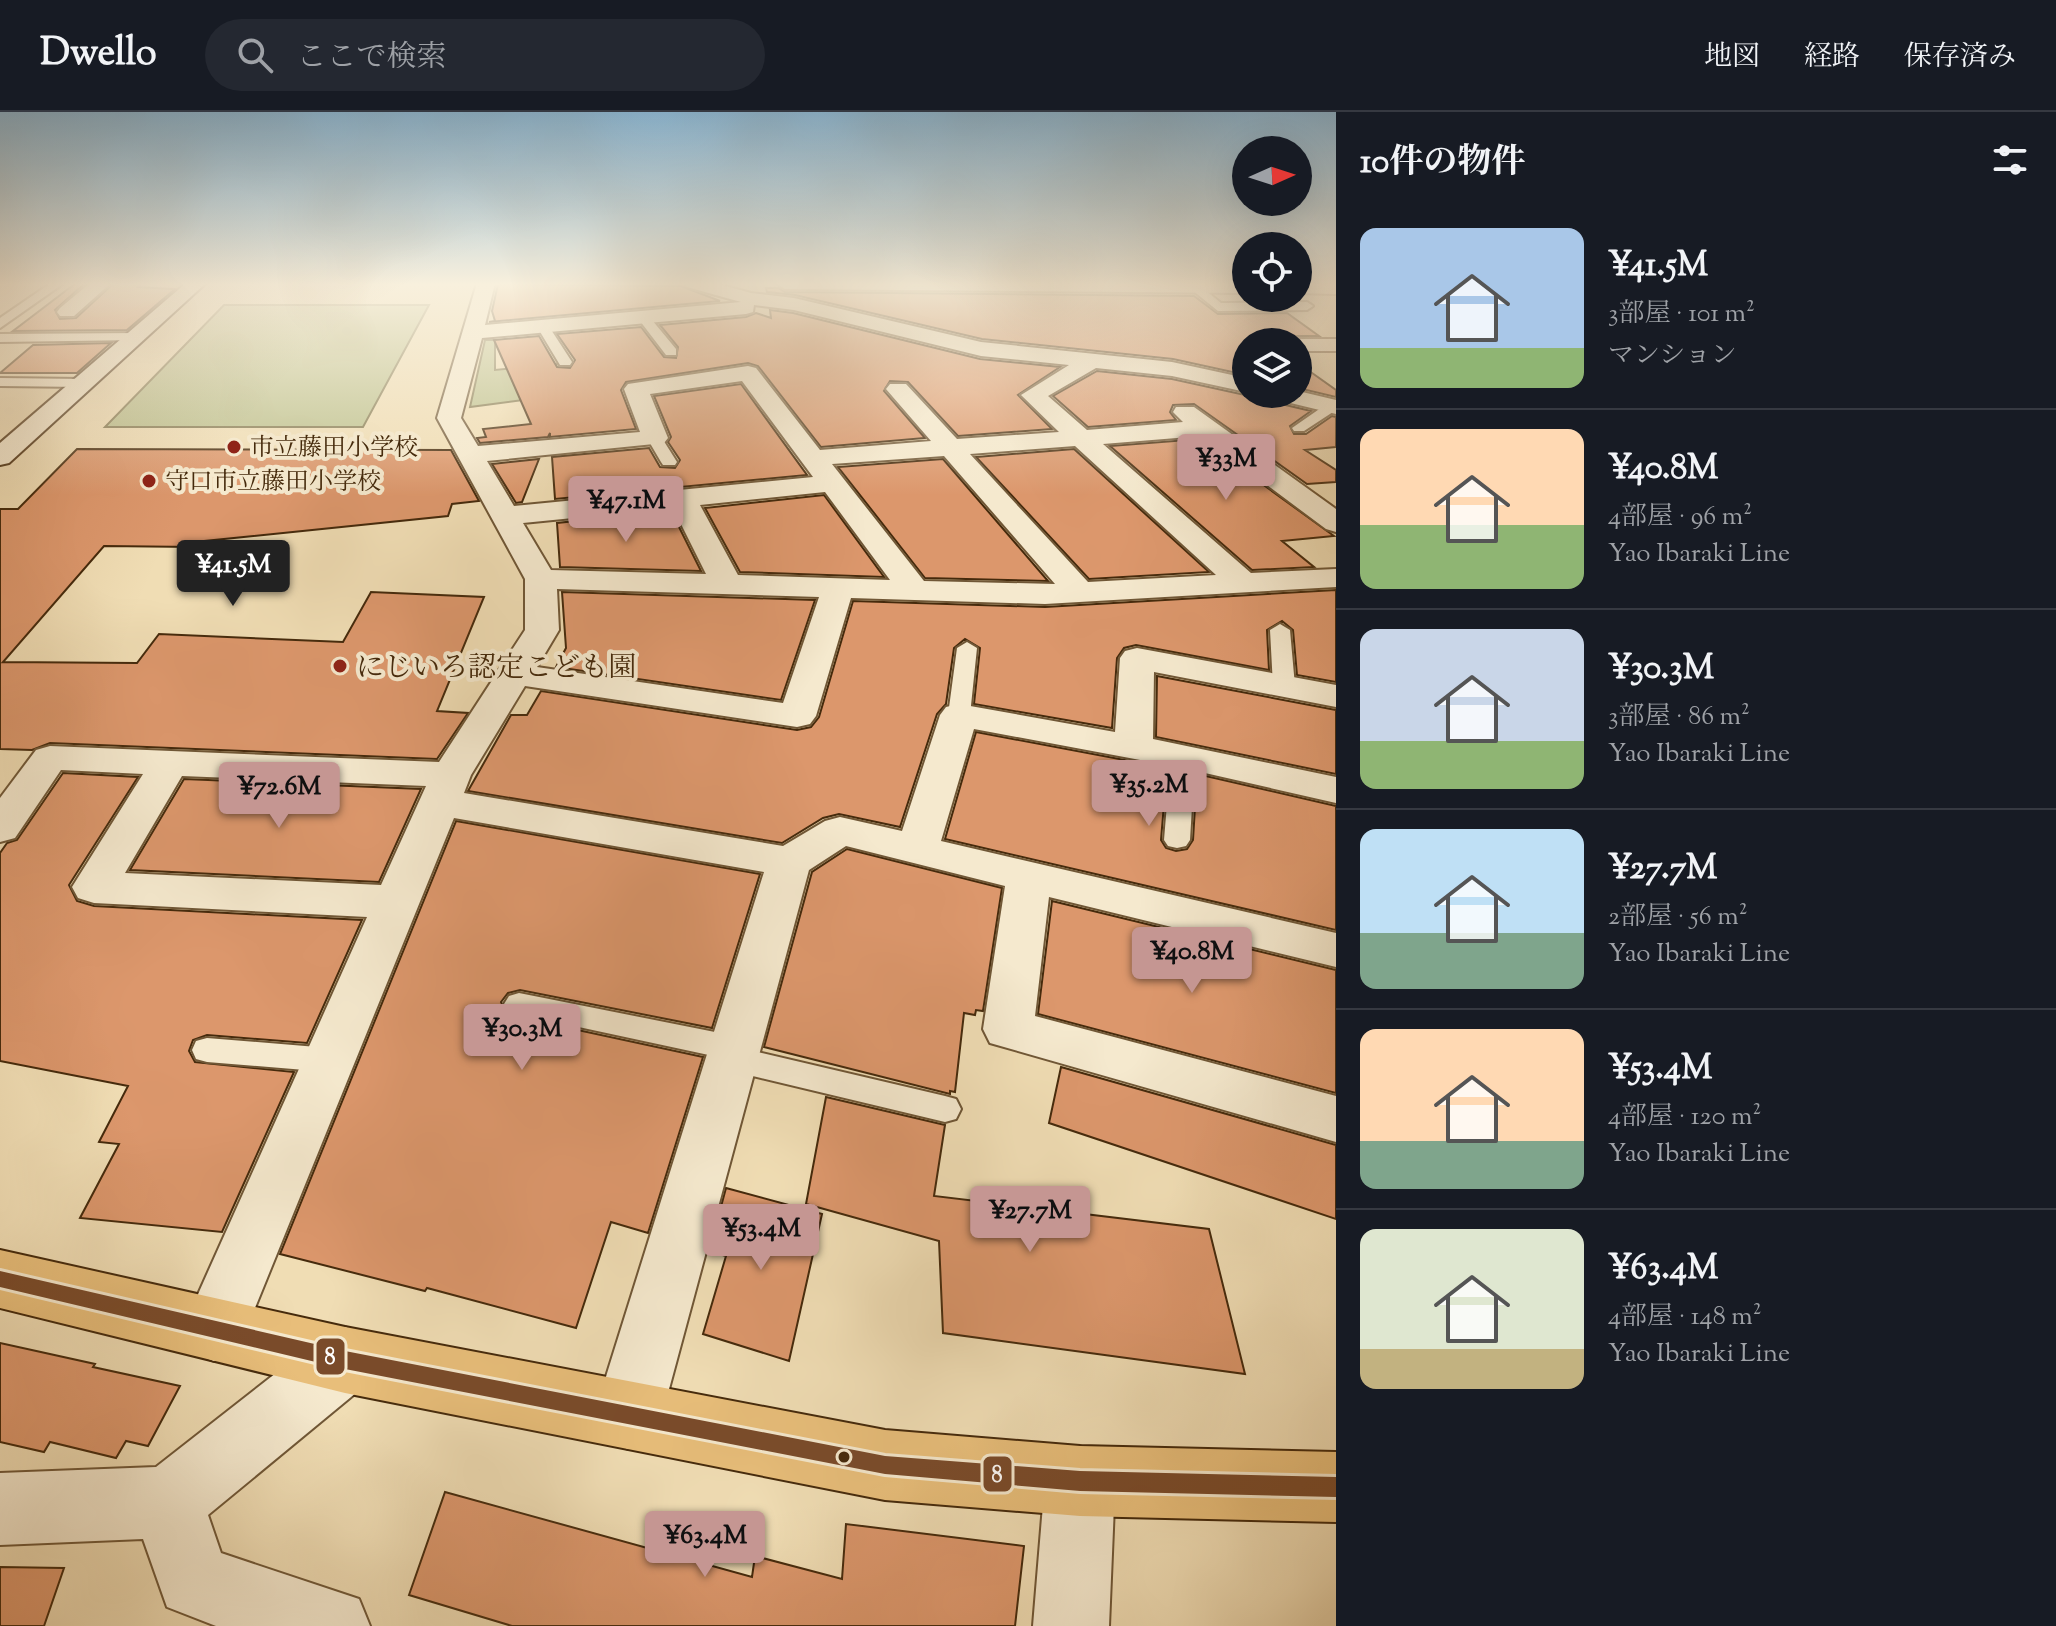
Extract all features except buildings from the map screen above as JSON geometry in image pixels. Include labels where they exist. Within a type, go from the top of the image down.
[{"type":"main road","points":[[0,1279],[345,1360],[885,1465],[1080,1481],[1336,1487]]},
{"type":"street","points":[[0,457],[117,354]]},
{"type":"street","points":[[214,1330],[445,788],[542,630],[541,579],[449,418],[467,354]]},
{"type":"street","points":[[1034,354],[1172,369],[1232,382]]},
{"type":"street","points":[[1095,359],[1033,395],[1243,583]]},
{"type":"street","points":[[1172,369],[1232,371]]},
{"type":"street","points":[[470,455],[655,438],[636,389],[748,373],[915,591]]},
{"type":"street","points":[[1215,378],[1171,402],[1336,523]]},
{"type":"street","points":[[898,389],[1080,592]]},
{"type":"street","points":[[1312,402],[1334,407]]},
{"type":"street","points":[[813,458],[1207,428]]},
{"type":"street","points":[[505,516],[832,483]]},
{"type":"street","points":[[682,498],[727,585]]},
{"type":"street","points":[[541,579],[915,591],[1080,592],[1332,581]]},
{"type":"street","points":[[514,674],[797,716],[838,588]]},
{"type":"street","points":[[1134,747],[1137,658],[1336,696]]},
{"type":"street","points":[[917,850],[959,715],[1183,756],[1336,790]]},
{"type":"street","points":[[0,828],[50,758],[170,763],[445,788],[789,862]]},
{"type":"street","points":[[170,763],[94,887],[396,902]]},
{"type":"street","points":[[628,1415],[789,862],[840,831],[1336,950]]},
{"type":"street","points":[[1029,877],[1008,1029],[1336,1119]]},
{"type":"street","points":[[0,1509],[168,1502],[345,1360]]},
{"type":"street","points":[[1071,1626],[1080,1481]]},
{"type":"street","points":[[168,1502],[193,1581],[332,1626]]},
{"type":"lane","points":[[560,354],[565,362]]},
{"type":"lane","points":[[0,382],[84,383]]},
{"type":"lane","points":[[1299,428],[1334,407]]},
{"type":"lane","points":[[655,438],[669,462]]},
{"type":"lane","points":[[1280,630],[1284,686]]},
{"type":"lane","points":[[959,715],[967,648]]},
{"type":"lane","points":[[1177,840],[1183,756]]},
{"type":"lane","points":[[519,1004],[733,1053],[945,1109]]},
{"type":"lane","points":[[207,1050],[329,1060]]},
{"type":"green space","points":[[177,354],[403,354],[363,427],[105,427]]},
{"type":"green space","points":[[482,354],[495,354],[495,370],[663,354],[795,354],[820,361],[470,407]]},
{"type":"transit line","name":"8","points":[[0,1279],[345,1360],[885,1465],[1080,1481],[1336,1487]]},
{"type":"place","name":"市立藤田小学校","points":[[234,447]]},
{"type":"place","name":"守口市立藤田小学校","points":[[149,481]]},
{"type":"place","name":"にじいろ認定こども園","points":[[340,666]]}]
